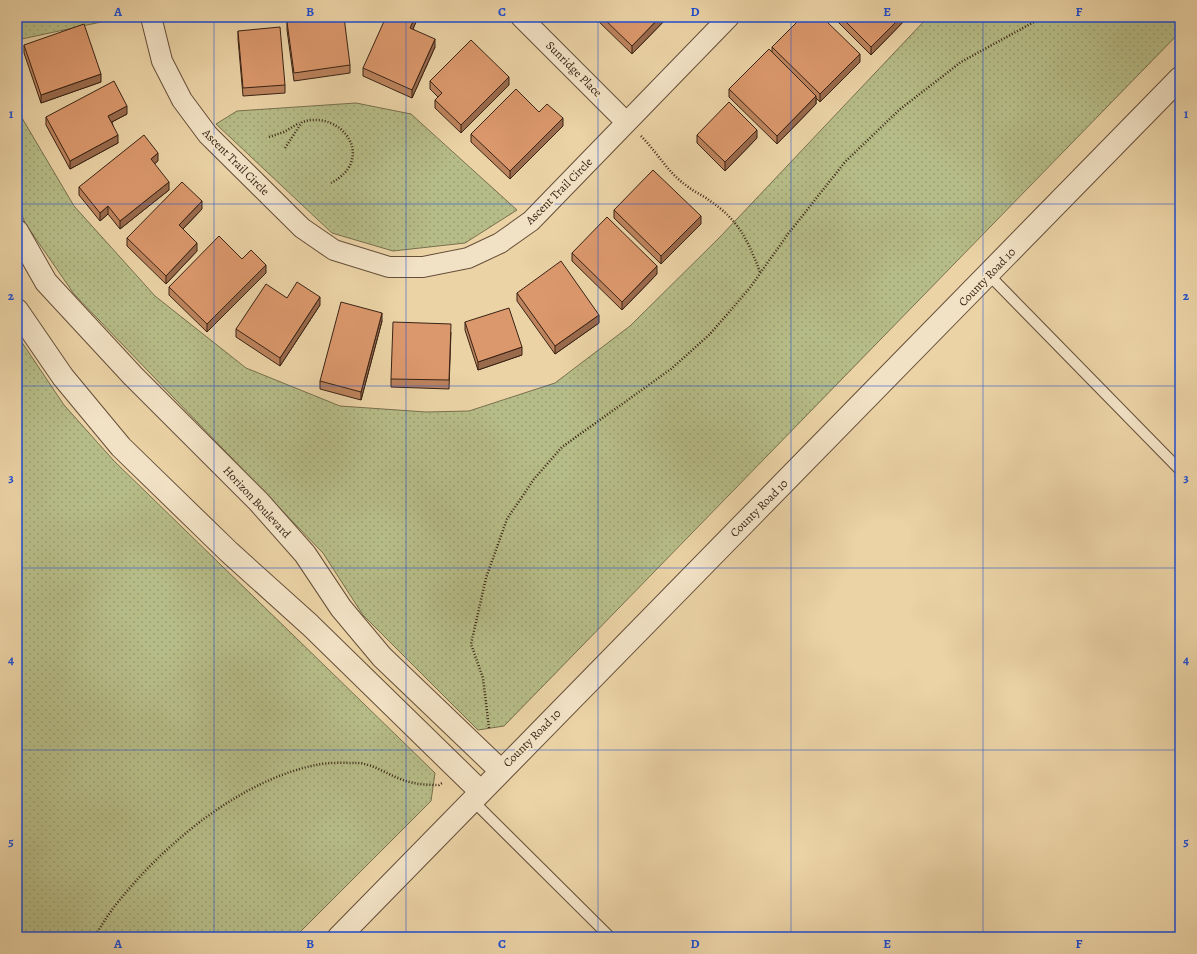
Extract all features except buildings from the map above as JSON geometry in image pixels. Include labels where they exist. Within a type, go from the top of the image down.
[{"type":"street","name":"Ascent Trail Circle","points":[[151,17],[162,61],[182,100],[208,136],[302,228],[334,250],[389,267],[423,267],[468,258],[500,243],[531,221],[729,17]]},
{"type":"street","name":"Sunridge Place","points":[[521,17],[626,122]]},
{"type":"street","name":"County Road 10","points":[[339,937],[500,770],[989,275],[1180,78]]},
{"type":"street","name":"Horizon Boulevard","points":[[17,231],[46,282],[133,376],[259,502],[305,554],[341,608],[382,657],[500,770]]},
{"type":"street","points":[[17,310],[63,377],[121,447],[229,552],[310,625],[476,796]]},
{"type":"lane","points":[[989,275],[1180,470]]},
{"type":"lane","points":[[476,796],[610,937]]},
{"type":"path","points":[[490,734],[483,678],[471,644],[486,578],[507,519],[534,479],[562,447],[671,369],[710,334],[749,289],[788,234],[845,162],[899,110],[961,62],[1043,17]]},
{"type":"path","points":[[269,137],[284,132],[302,122],[319,119],[330,123],[347,135],[352,144],[352,162],[349,169],[338,180],[331,183]]},
{"type":"path","points":[[285,148],[302,122]]},
{"type":"path","points":[[626,122],[686,186],[709,200],[735,221],[743,233],[760,273]]},
{"type":"path","points":[[94,937],[118,902],[159,858],[198,824],[244,793],[283,774],[317,764],[360,763],[374,767],[399,779],[420,785],[439,785]]},
{"type":"green space","points":[[17,17],[115,17],[115,19],[17,40]]},
{"type":"green space","points":[[928,17],[1180,17],[1180,32],[504,726],[478,730],[363,615],[323,553],[74,294],[25,223],[17,202],[17,89],[19,113],[74,206],[155,296],[246,368],[340,406],[426,412],[469,411],[555,383],[630,326],[719,238]]},
{"type":"green space","points":[[356,103],[411,114],[517,210],[465,243],[393,251],[332,233],[216,124],[237,111]]},
{"type":"green space","points":[[17,335],[64,405],[114,461],[435,773],[431,801],[295,937],[17,937]]}]
